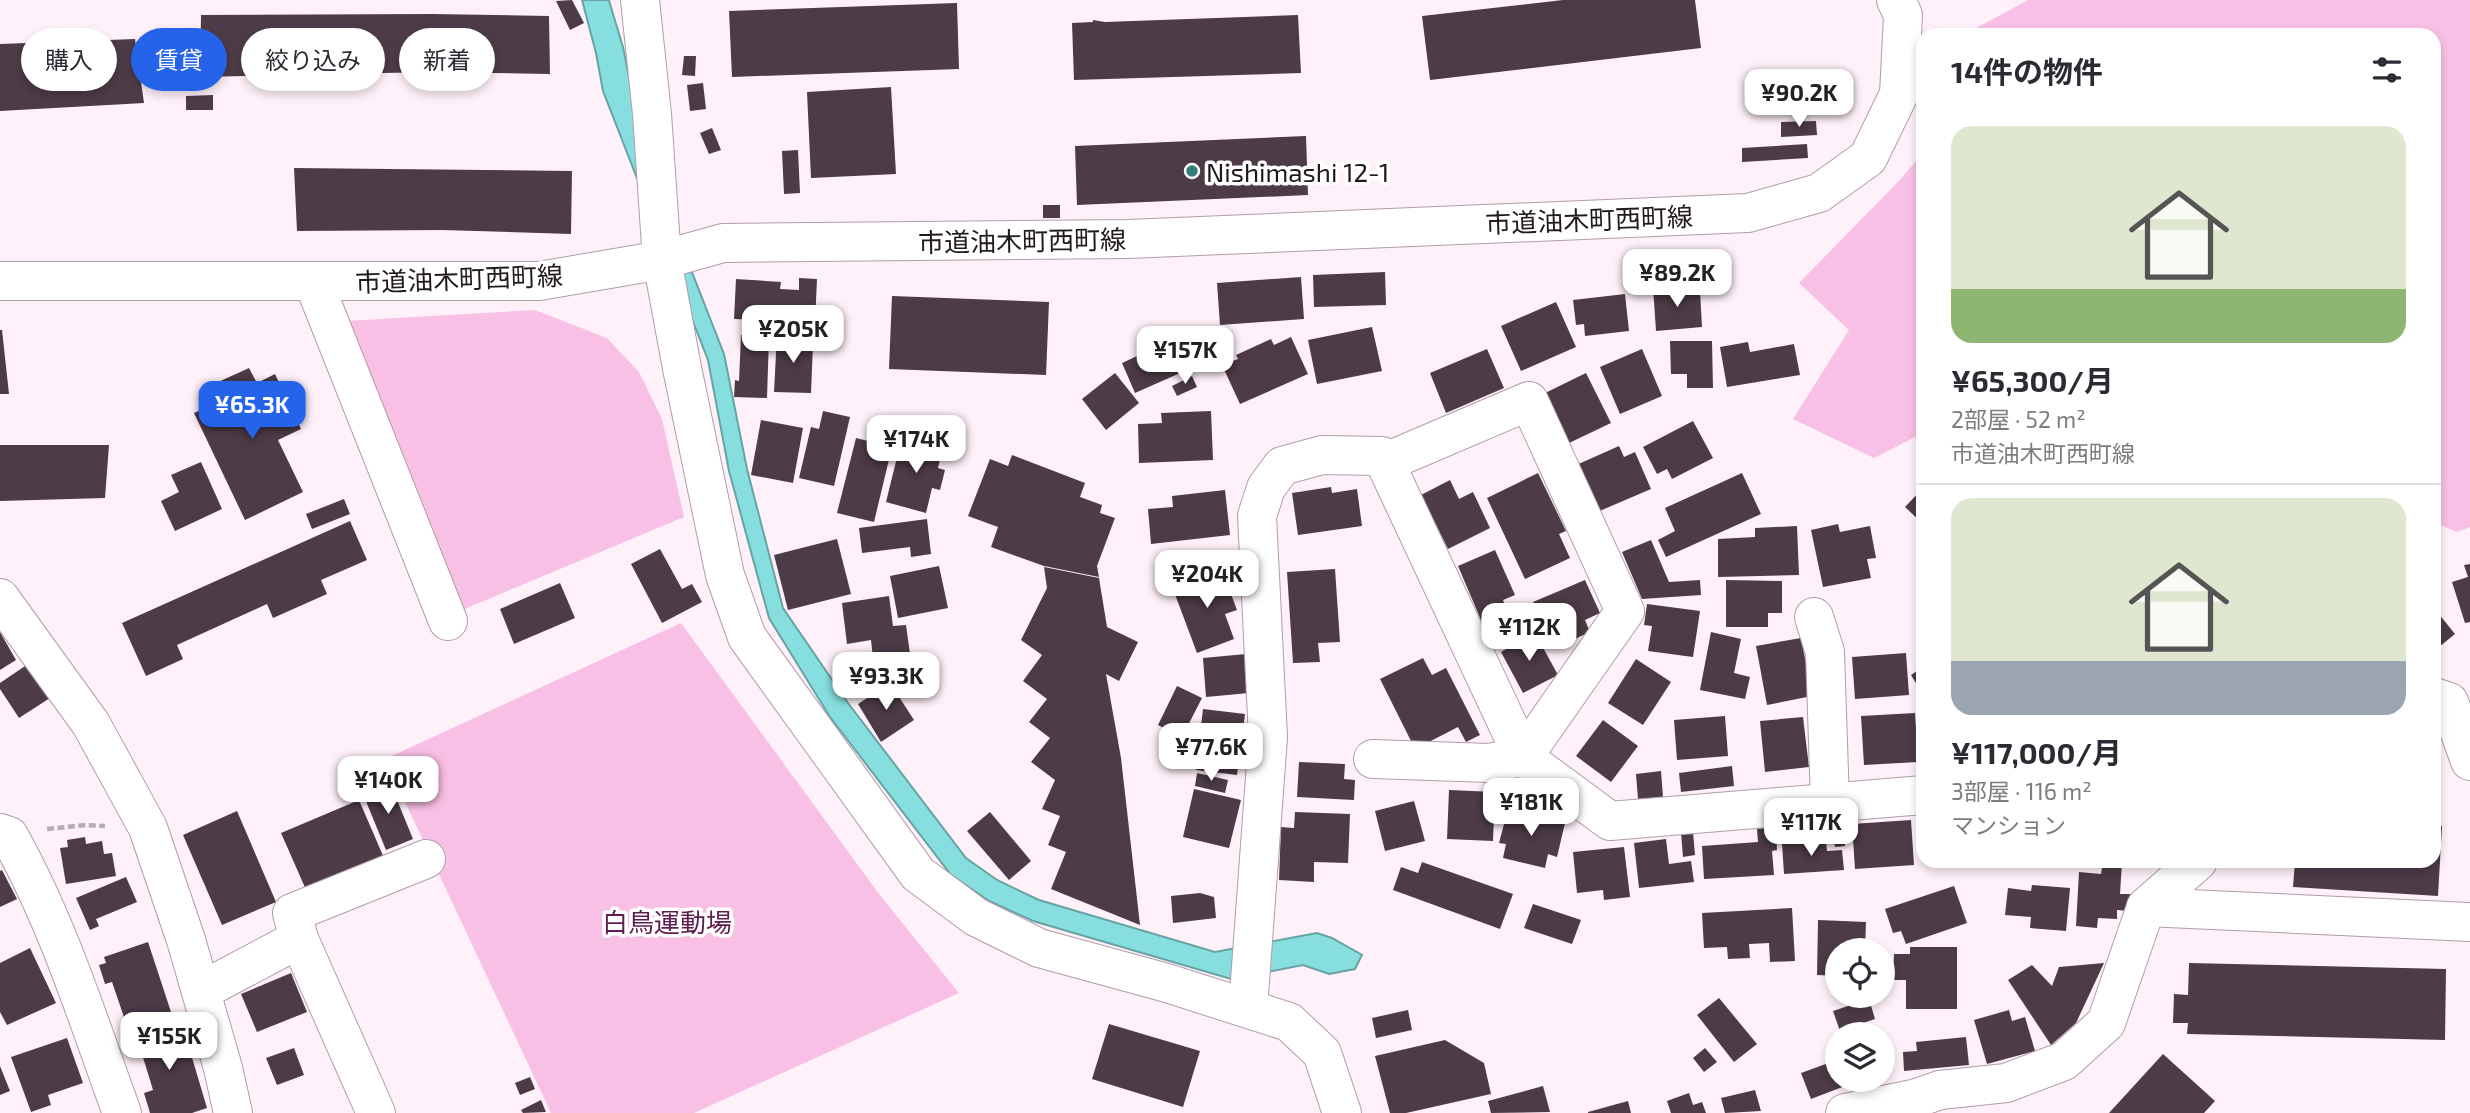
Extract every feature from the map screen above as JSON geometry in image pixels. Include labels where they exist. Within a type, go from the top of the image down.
[{"type":"street","points":[[640,0],[652,114],[662,260],[725,575],[747,637],[918,874],[976,917],[1039,948],[1289,1022],[1322,1053],[1342,1113]]},
{"type":"street","name":"市道油木町西町線","points":[[0,281],[539,281],[662,260],[723,243],[1128,239],[1748,213],[1819,193],[1868,158],[1899,94],[1903,16],[1896,0]]},
{"type":"street","points":[[313,282],[448,621]]},
{"type":"street","points":[[1373,759],[1489,763],[1523,757],[1625,611],[1529,401],[1385,462]]},
{"type":"street","points":[[1248,1008],[1268,737],[1257,516],[1266,488],[1282,466],[1322,455],[1382,456],[1523,757],[1610,821],[1916,796]]},
{"type":"street","points":[[0,598],[91,724],[148,828],[201,991],[233,1113]]},
{"type":"street","points":[[1814,617],[1825,652],[1830,803]]},
{"type":"street","points":[[2441,699],[2449,702],[2470,761]]},
{"type":"street","points":[[4,835],[21,857],[65,957],[122,1113]]},
{"type":"street","points":[[376,1113],[299,939],[292,913],[426,859]]},
{"type":"street","points":[[1844,1113],[1917,1098],[1950,1101],[2064,1061],[2106,1023],[2146,907],[2190,868]]},
{"type":"street","points":[[2146,907],[2470,922]]},
{"type":"street","points":[[201,991],[299,939]]},
{"type":"path","points":[[4,835],[86,825],[148,828]]},
{"type":"green space","points":[[2028,0],[2470,0],[2470,527],[2457,532],[2441,525],[2441,28],[1976,28]]},
{"type":"green space","points":[[1916,161],[1916,437],[1874,458],[1793,419],[1849,330],[1799,283]]},
{"type":"green space","points":[[535,310],[607,338],[639,372],[662,419],[684,517],[462,610],[345,321]]},
{"type":"green space","name":"白鳥運動場","points":[[681,623],[879,894],[959,993],[694,1113],[551,1113],[385,759]]},
{"type":"water","points":[[582,0],[609,0],[623,47],[636,112],[659,188],[724,354],[747,469],[783,608],[848,703],[966,858],[997,880],[1039,900],[1215,952],[1317,933],[1362,955],[1355,969],[1329,974],[1303,965],[1231,979],[1033,921],[989,901],[951,875],[830,717],[769,618],[729,471],[708,360],[603,91]]},
{"type":"building","points":[[572,0],[584,23],[570,30],[556,1]]},
{"type":"building","points":[[1563,0],[1695,0],[1701,48],[1430,80],[1422,16]]},
{"type":"building","points":[[957,3],[959,69],[732,77],[729,11]]},
{"type":"building","points":[[201,15],[549,16],[550,74],[495,73],[495,28],[399,28],[399,73],[385,73],[385,28],[241,28],[241,76],[227,76],[227,28],[201,28]]},
{"type":"building","points":[[1298,15],[1301,73],[1074,80],[1072,23],[1093,20],[1105,22]]},
{"type":"building","points":[[131,39],[131,91],[142,91],[144,103],[0,111],[0,44],[21,43],[21,91],[117,91],[117,40]]},
{"type":"building","points":[[684,56],[696,56],[695,76],[682,75]]},
{"type":"building","points":[[703,83],[706,109],[690,111],[687,85]]},
{"type":"building","points":[[891,87],[896,174],[811,178],[807,92]]},
{"type":"building","points":[[213,95],[213,110],[186,110],[186,96]]},
{"type":"building","points":[[1816,121],[1817,135],[1781,137],[1781,122]]},
{"type":"building","points":[[712,128],[721,150],[709,154],[700,133]]},
{"type":"building","name":"Nishimashi 12-1","points":[[1306,136],[1308,195],[1077,205],[1075,146]]},
{"type":"building","points":[[1807,144],[1808,158],[1742,162],[1742,148]]},
{"type":"building","points":[[798,150],[800,193],[784,194],[782,151]]},
{"type":"building","points":[[294,168],[572,171],[571,234],[442,230],[297,231]]},
{"type":"building","points":[[1043,205],[1060,205],[1060,218],[1043,218]]},
{"type":"building","points":[[1385,272],[1386,305],[1314,307],[1313,275]]},
{"type":"building","points":[[1301,277],[1304,319],[1220,325],[1217,283]]},
{"type":"building","points":[[799,278],[817,279],[815,323],[734,319],[736,279],[781,282],[780,289],[799,290]]},
{"type":"building","points":[[1675,285],[1676,293],[1700,291],[1702,327],[1656,331],[1653,287]]},
{"type":"building","points":[[1625,294],[1629,331],[1585,336],[1584,324],[1576,325],[1573,300]]},
{"type":"building","points":[[892,296],[1049,302],[1046,375],[889,369]]},
{"type":"building","points":[[1556,302],[1576,347],[1521,371],[1501,326]]},
{"type":"building","points":[[1372,327],[1382,371],[1317,384],[1308,340]]},
{"type":"building","points":[[2,330],[9,394],[0,394]]},
{"type":"building","points":[[777,334],[803,335],[803,344],[813,344],[811,393],[774,392]]},
{"type":"building","points":[[741,335],[769,337],[767,398],[734,397],[735,380],[739,381]]},
{"type":"building","points":[[1291,337],[1308,374],[1240,404],[1222,365],[1238,359],[1236,355],[1271,339],[1274,345]]},
{"type":"building","points":[[1670,341],[1712,341],[1713,388],[1687,388],[1687,374],[1671,374]]},
{"type":"building","points":[[1748,342],[1750,352],[1794,344],[1800,375],[1727,387],[1720,347]]},
{"type":"building","points":[[1163,344],[1167,352],[1177,348],[1180,354],[1198,345],[1205,362],[1135,393],[1122,363]]},
{"type":"building","points":[[1487,349],[1504,388],[1446,413],[1430,373]]},
{"type":"building","points":[[1642,349],[1662,396],[1620,414],[1600,367]]},
{"type":"building","points":[[249,368],[257,383],[275,374],[301,429],[278,440],[303,492],[245,520],[194,413],[224,399],[216,383]]},
{"type":"building","points":[[1115,373],[1139,403],[1106,430],[1082,399]]},
{"type":"building","points":[[1586,373],[1611,423],[1567,444],[1543,394]]},
{"type":"building","points":[[1192,376],[1197,387],[1177,396],[1172,386]]},
{"type":"building","points":[[823,411],[850,417],[834,486],[799,478],[811,427],[819,429]]},
{"type":"building","points":[[1211,411],[1213,460],[1139,463],[1138,424],[1162,423],[1161,413]]},
{"type":"building","points":[[761,420],[803,428],[793,483],[751,475]]},
{"type":"building","points":[[1693,421],[1713,458],[1672,479],[1667,469],[1657,474],[1643,447]]},
{"type":"building","points":[[902,437],[943,447],[938,468],[945,470],[940,490],[932,488],[926,513],[886,502]]},
{"type":"building","points":[[856,438],[892,447],[874,522],[837,513]]},
{"type":"building","points":[[0,445],[109,445],[105,498],[0,501]]},
{"type":"building","points":[[1619,446],[1624,457],[1635,452],[1651,489],[1595,513],[1574,466]]},
{"type":"building","points":[[1012,455],[1085,483],[1080,497],[1102,505],[1100,513],[1115,518],[1097,566],[1099,577],[1044,566],[991,547],[998,527],[968,516],[990,459],[1008,466]]},
{"type":"building","points":[[201,462],[222,509],[175,531],[161,501],[179,492],[171,475]]},
{"type":"building","points":[[1538,473],[1566,531],[1559,534],[1570,558],[1525,579],[1487,498]]},
{"type":"building","points":[[1742,473],[1761,514],[1666,557],[1658,540],[1675,531],[1665,508]]},
{"type":"building","points":[[1450,480],[1459,499],[1473,492],[1490,528],[1448,549],[1421,495]]},
{"type":"building","points":[[1331,487],[1332,493],[1357,489],[1362,526],[1298,535],[1292,493]]},
{"type":"building","points":[[1225,490],[1230,535],[1151,544],[1148,509],[1173,507],[1172,496]]},
{"type":"building","points":[[1916,495],[1916,517],[1905,507]]},
{"type":"building","points":[[344,499],[350,514],[312,529],[306,514]]},
{"type":"building","points":[[927,519],[931,554],[911,557],[910,547],[862,553],[859,528]]},
{"type":"building","points":[[350,521],[367,560],[321,580],[327,594],[273,618],[267,604],[177,645],[183,659],[146,676],[122,623]]},
{"type":"building","points":[[1838,524],[1840,532],[1870,526],[1876,558],[1867,559],[1871,578],[1823,587],[1811,530]]},
{"type":"building","points":[[1797,526],[1799,575],[1718,577],[1718,539],[1755,537],[1755,528]]},
{"type":"building","points":[[837,539],[851,594],[788,610],[774,555]]},
{"type":"building","points":[[1651,540],[1669,582],[1700,580],[1701,595],[1642,599],[1622,552]]},
{"type":"building","points":[[660,549],[682,589],[692,584],[702,602],[662,623],[631,564]]},
{"type":"building","points":[[1495,550],[1515,595],[1503,600],[1507,610],[1481,620],[1458,566]]},
{"type":"building","points":[[2470,564],[2470,622],[2465,623],[2452,582],[2468,577],[2464,565]]},
{"type":"building","points":[[939,566],[948,608],[898,618],[890,576]]},
{"type":"building","points":[[1044,567],[1099,578],[1107,627],[1138,642],[1119,681],[1106,674],[1121,758],[1140,925],[1051,889],[1066,852],[1048,845],[1060,816],[1042,809],[1055,780],[1031,762],[1050,738],[1029,722],[1047,699],[1023,681],[1042,655],[1021,640],[1047,588]]},
{"type":"building","points":[[1335,569],[1340,642],[1318,643],[1320,662],[1293,663],[1287,572]]},
{"type":"building","points":[[1222,570],[1237,610],[1225,614],[1234,639],[1197,653],[1173,589]]},
{"type":"building","points":[[1585,580],[1600,613],[1585,620],[1590,632],[1553,649],[1533,602]]},
{"type":"building","points":[[1726,580],[1782,581],[1782,613],[1768,613],[1768,627],[1726,627]]},
{"type":"building","points":[[560,583],[575,618],[514,644],[500,609]]},
{"type":"building","points":[[889,596],[893,626],[906,625],[910,654],[873,658],[871,640],[847,644],[842,603]]},
{"type":"building","points":[[1647,604],[1700,611],[1693,657],[1648,651],[1652,626],[1644,625]]},
{"type":"building","points":[[2441,617],[2455,634],[2441,645]]},
{"type":"building","points":[[0,632],[16,660],[0,670]]},
{"type":"building","points":[[1711,632],[1741,639],[1734,673],[1750,677],[1745,699],[1700,690]]},
{"type":"building","points":[[1535,633],[1558,675],[1523,693],[1501,652]]},
{"type":"building","points":[[1801,638],[1812,696],[1767,705],[1756,646]]},
{"type":"building","points":[[1906,653],[1909,695],[1855,699],[1852,657]]},
{"type":"building","points":[[1246,654],[1249,693],[1206,697],[1203,658]]},
{"type":"building","points":[[1423,658],[1432,675],[1446,668],[1480,735],[1466,742],[1458,727],[1415,749],[1380,679]]},
{"type":"building","points":[[1636,659],[1671,682],[1643,725],[1608,703]]},
{"type":"building","points":[[28,664],[50,698],[19,718],[0,689],[0,683]]},
{"type":"building","points":[[890,683],[914,720],[881,742],[858,704]]},
{"type":"building","points":[[1177,686],[1202,698],[1182,737],[1158,725]]},
{"type":"building","points":[[1203,709],[1245,714],[1237,775],[1196,770]]},
{"type":"building","points":[[1915,713],[1916,762],[1864,765],[1861,716]]},
{"type":"building","points":[[1725,716],[1728,756],[1677,760],[1674,720]]},
{"type":"building","points":[[1803,717],[1809,767],[1765,772],[1760,721]]},
{"type":"building","points":[[1603,720],[1638,746],[1611,782],[1576,756]]},
{"type":"building","points":[[1299,762],[1345,764],[1344,779],[1355,780],[1354,800],[1297,797]]},
{"type":"building","points":[[1732,766],[1734,786],[1681,792],[1679,773]]},
{"type":"building","points":[[1661,771],[1663,797],[1638,799],[1636,774]]},
{"type":"building","points":[[1197,773],[1228,780],[1225,793],[1195,786]]},
{"type":"building","points":[[390,783],[413,839],[386,850],[363,794]]},
{"type":"building","points":[[1194,789],[1241,800],[1229,848],[1183,837]]},
{"type":"building","points":[[1449,790],[1495,792],[1493,841],[1447,839]]},
{"type":"building","points":[[359,800],[384,858],[307,892],[281,833]]},
{"type":"building","points":[[1414,801],[1425,841],[1385,851],[1375,811]]},
{"type":"building","points":[[1508,809],[1565,823],[1557,857],[1548,854],[1545,868],[1503,858],[1506,844],[1499,843]]},
{"type":"building","points":[[237,811],[276,902],[222,925],[183,835]]},
{"type":"building","points":[[990,812],[1031,861],[1009,880],[967,831]]},
{"type":"building","points":[[1295,812],[1350,814],[1348,863],[1314,862],[1314,882],[1279,880],[1281,827],[1294,828]]},
{"type":"building","points":[[1911,820],[1914,865],[1855,869],[1852,824]]},
{"type":"building","points":[[1843,825],[1845,846],[1835,847],[1832,826]]},
{"type":"building","points":[[1776,827],[1777,850],[1772,851],[1774,875],[1704,879],[1702,846],[1758,842],[1757,829]]},
{"type":"building","points":[[1693,832],[1695,855],[1683,857],[1681,833]]},
{"type":"building","points":[[85,837],[86,844],[102,841],[104,854],[112,853],[116,876],[66,884],[60,848],[68,847],[67,840]]},
{"type":"building","points":[[1666,839],[1669,864],[1691,861],[1694,882],[1639,888],[1634,843]]},
{"type":"building","points":[[1826,841],[1827,851],[1842,850],[1844,870],[1784,874],[1782,844]]},
{"type":"building","points":[[1624,847],[1630,897],[1604,900],[1603,890],[1577,893],[1573,852]]},
{"type":"building","points":[[1422,862],[1513,894],[1500,929],[1393,890],[1401,867],[1418,873]]},
{"type":"building","points":[[2102,868],[2122,868],[2120,894],[2130,894],[2129,911],[2117,910],[2117,919],[2098,918],[2097,928],[2076,926],[2079,872],[2101,874]]},
{"type":"building","points":[[2294,868],[2440,868],[2438,896],[2293,887]]},
{"type":"building","points":[[2,870],[17,899],[0,907],[0,871]]},
{"type":"building","points":[[126,877],[137,902],[96,919],[99,926],[90,930],[76,898]]},
{"type":"building","points":[[2032,885],[2070,888],[2066,931],[2030,928],[2031,917],[2005,915],[2008,888],[2031,891]]},
{"type":"building","points":[[1954,886],[1967,923],[1906,944],[1901,931],[1893,933],[1885,909]]},
{"type":"building","points":[[1200,893],[1214,897],[1216,918],[1173,923],[1171,896]]},
{"type":"building","points":[[1533,904],[1581,920],[1572,944],[1524,928]]},
{"type":"building","points":[[1792,908],[1795,961],[1770,962],[1769,943],[1749,944],[1750,958],[1728,959],[1727,947],[1704,948],[1702,913]]},
{"type":"building","points":[[1818,920],[1866,922],[1865,938],[1825,938],[1825,975],[1817,975]]},
{"type":"building","points":[[148,942],[172,1015],[138,1027],[135,1017],[125,1020],[112,982],[105,984],[99,965],[106,963],[104,957]]},
{"type":"building","points":[[1910,947],[1957,947],[1957,1009],[1906,1009],[1906,980],[1895,980],[1895,954],[1910,954]]},
{"type":"building","points":[[30,948],[56,1003],[7,1025],[0,1012],[0,963]]},
{"type":"building","points":[[2104,963],[2076,1023],[2051,1045],[2008,980],[2032,965],[2052,986],[2059,967]]},
{"type":"building","points":[[2189,963],[2446,969],[2445,1040],[2187,1034],[2188,1023],[2173,1023],[2174,994],[2188,995]]},
{"type":"building","points":[[291,973],[307,1012],[257,1032],[241,994]]},
{"type":"building","points":[[1719,998],[1757,1044],[1734,1062],[1697,1015]]},
{"type":"building","points":[[1842,1008],[1872,1008],[1875,1019],[1866,1022],[1837,1022],[1833,1011]]},
{"type":"building","points":[[1408,1010],[1412,1030],[1376,1038],[1372,1018]]},
{"type":"building","points":[[2009,1010],[2012,1021],[2025,1017],[2035,1051],[1987,1064],[1974,1020]]},
{"type":"building","points":[[182,1024],[207,1108],[192,1113],[150,1113],[144,1093],[153,1090],[142,1054],[131,1057],[125,1041]]},
{"type":"building","points":[[1109,1024],[1200,1051],[1183,1107],[1092,1079]]},
{"type":"building","points":[[1966,1037],[1969,1065],[1904,1071],[1903,1052],[1917,1051],[1916,1042]]},
{"type":"building","points":[[67,1038],[83,1083],[48,1095],[51,1105],[31,1112],[11,1057]]},
{"type":"building","points":[[1445,1040],[1484,1063],[1491,1094],[1406,1113],[1390,1113],[1375,1056]]},
{"type":"building","points":[[294,1048],[304,1075],[277,1085],[266,1058]]},
{"type":"building","points":[[1705,1048],[1717,1062],[1704,1072],[1693,1058]]},
{"type":"building","points":[[2163,1054],[2215,1101],[2204,1113],[2109,1113]]},
{"type":"building","points":[[1825,1064],[1825,1092],[1829,1092],[1811,1099],[1801,1073]]},
{"type":"building","points":[[0,1066],[10,1091],[0,1095]]},
{"type":"building","points":[[530,1077],[535,1089],[520,1095],[515,1083]]},
{"type":"building","points":[[1543,1086],[1550,1112],[1491,1113],[1488,1101]]},
{"type":"building","points":[[1755,1090],[1761,1111],[1725,1113],[1721,1098]]},
{"type":"building","points":[[1689,1093],[1693,1105],[1702,1102],[1706,1113],[1671,1113],[1667,1101]]},
{"type":"building","points":[[541,1100],[546,1112],[523,1113],[521,1110]]},
{"type":"building","points":[[1628,1101],[1631,1113],[1588,1113],[1588,1112]]},
{"type":"place","name":"Nishimashi 12-1","points":[[1192,171]]}]
